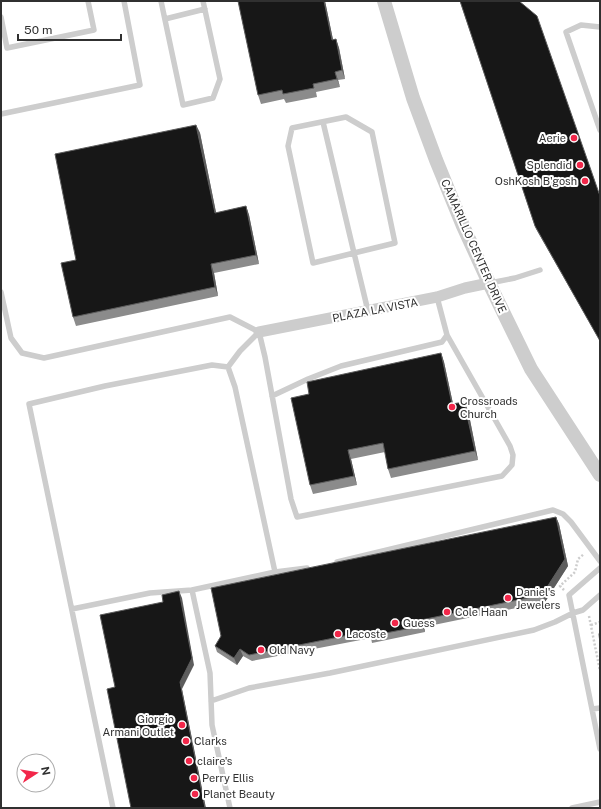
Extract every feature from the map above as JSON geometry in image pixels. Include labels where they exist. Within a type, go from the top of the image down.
[{"type":"street","name":"CAMARILLO CENTER DRIVE","points":[[384,1],[413,98],[423,126],[460,220],[489,284],[532,368],[600,474]]},
{"type":"street","name":"PLAZA LA VISTA","points":[[259,332],[368,312],[437,297],[465,288],[489,284]]},
{"type":"lane","points":[[1,17],[7,48],[94,30],[88,1]]},
{"type":"lane","points":[[1,114],[140,85],[124,1]]},
{"type":"lane","points":[[161,1],[183,105],[213,98],[220,79],[203,1]]},
{"type":"lane","points":[[165,19],[205,9]]},
{"type":"lane","points":[[600,27],[581,25],[566,32],[600,130]]},
{"type":"lane","points":[[346,117],[372,132],[395,244],[354,253],[313,263],[288,146],[292,128],[346,117]]},
{"type":"lane","points":[[323,122],[368,312]]},
{"type":"lane","points":[[489,284],[540,270]]},
{"type":"lane","points":[[1,292],[11,338],[22,353],[44,358],[230,317],[259,332]]},
{"type":"lane","points":[[259,332],[290,499],[297,517],[502,476],[512,465],[513,455],[510,446],[447,335],[437,297]]},
{"type":"lane","points":[[228,367],[240,351],[259,332]]},
{"type":"lane","points":[[272,396],[340,366],[442,342],[447,335]]},
{"type":"lane","points":[[113,808],[29,404],[105,386],[212,365],[228,367]]},
{"type":"lane","points":[[228,367],[234,387],[275,572]]},
{"type":"lane","points":[[330,564],[552,510],[563,514],[571,522],[600,561]]},
{"type":"lane","points":[[72,609],[150,593],[192,590],[275,572],[314,568]]},
{"type":"lane","points":[[600,568],[570,596],[600,749]]},
{"type":"lane","points":[[192,590],[210,673],[212,725],[230,808]]},
{"type":"lane","points":[[211,701],[249,688],[330,673],[534,630],[582,610],[600,595]]},
{"type":"lane","points":[[592,709],[600,708]]},
{"type":"lane","points":[[572,808],[600,802]]},
{"type":"path","points":[[591,625],[600,622]]},
{"type":"building","points":[[238,1],[324,1],[332,40],[336,39],[342,70],[335,72],[337,79],[313,84],[314,88],[283,94],[282,90],[258,95]]},
{"type":"building","points":[[460,1],[519,1],[537,16],[600,196],[600,341],[535,226]]},
{"type":"building","points":[[196,125],[215,213],[246,206],[256,255],[211,264],[215,287],[73,317],[61,263],[76,260],[55,154]]},
{"type":"building","points":[[441,353],[452,404],[464,402],[475,451],[388,469],[383,443],[348,450],[354,476],[310,485],[291,398],[309,394],[307,382]]},
{"type":"building","points":[[556,517],[565,559],[542,595],[421,620],[422,626],[370,636],[369,631],[249,655],[240,649],[234,658],[215,646],[221,636],[211,588]]},
{"type":"building","points":[[179,591],[192,658],[180,682],[205,808],[131,808],[107,689],[115,687],[100,615],[163,602],[162,595]]},
{"type":"place","name":"Aerie","points":[[574,138]]},
{"type":"place","name":"Splendid","points":[[580,165]]},
{"type":"place","name":"OshKosh B'gosh","points":[[585,181]]},
{"type":"place","name":"Crossroads Church","points":[[452,407]]},
{"type":"place","name":"Daniel's Jewelers","points":[[508,598]]},
{"type":"place","name":"Cole Haan","points":[[447,612]]},
{"type":"place","name":"Guess","points":[[395,623]]},
{"type":"place","name":"Lacoste","points":[[338,634]]},
{"type":"place","name":"Old Navy","points":[[261,650]]},
{"type":"place","name":"Giorgio Armani Outlet","points":[[182,725]]},
{"type":"place","name":"Clarks","points":[[186,741]]},
{"type":"place","name":"claire's","points":[[189,761]]},
{"type":"place","name":"Perry Ellis","points":[[194,778]]},
{"type":"place","name":"Planet Beauty","points":[[195,794]]}]
